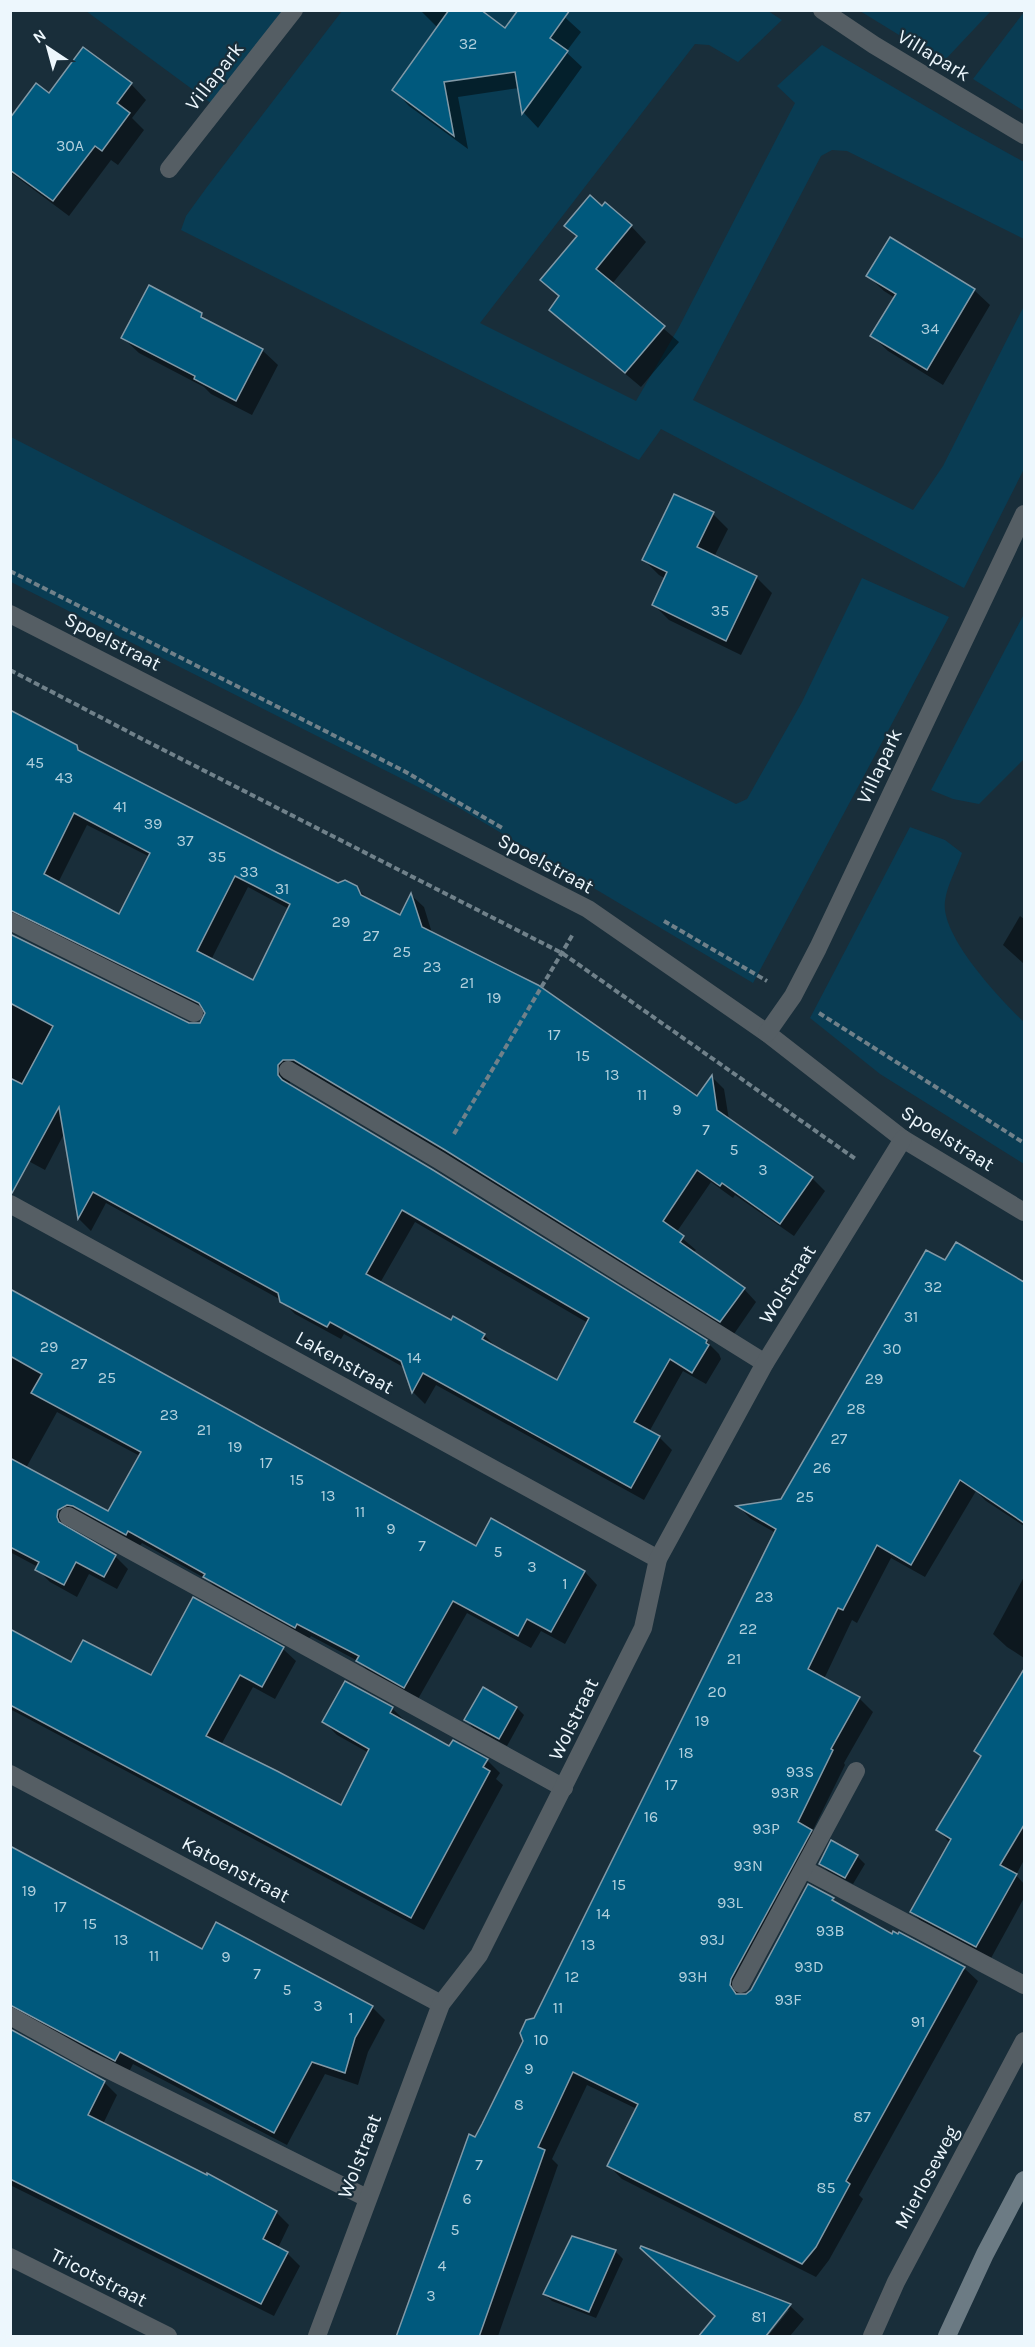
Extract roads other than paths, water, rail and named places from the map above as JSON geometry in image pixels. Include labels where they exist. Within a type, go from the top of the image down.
[{"type":"main road","points":[[947,2337],[985,2254],[1024,2180]]},
{"type":"street","name":"Villapark","points":[[169,170],[294,10]]},
{"type":"street","name":"Villapark","points":[[822,10],[874,45],[1024,135]]},
{"type":"street","name":"Villapark","points":[[766,1033],[793,996],[818,948],[1024,514]]},
{"type":"street","name":"Spoelstraat","points":[[10,614],[588,909],[766,1033],[903,1139],[1024,1212]]},
{"type":"street","points":[[10,921],[194,1013]]},
{"type":"street","points":[[288,1070],[439,1160],[765,1364]]},
{"type":"street","name":"Wolstraat","points":[[317,2337],[441,2004],[479,1955],[643,1628],[658,1559],[765,1364],[903,1139]]},
{"type":"street","name":"Lakenstraat","points":[[10,1204],[658,1559]]},
{"type":"street","points":[[68,1516],[564,1788]]},
{"type":"street","points":[[741,1984],[856,1771]]},
{"type":"street","name":"Katoenstraat","points":[[10,1774],[441,2004]]},
{"type":"street","points":[[804,1869],[1024,1985]]},
{"type":"street","points":[[10,2016],[89,2060],[367,2198]]},
{"type":"street","name":"Mierloseweg","points":[[872,2337],[896,2282],[1024,2042]]},
{"type":"street","name":"Tricotstraat","points":[[10,2257],[168,2337]]}]
